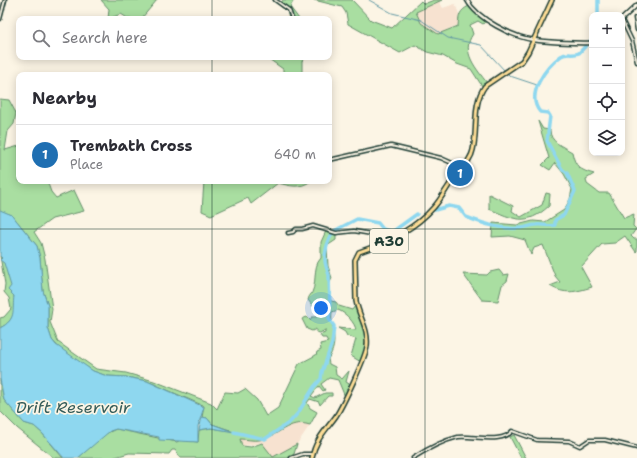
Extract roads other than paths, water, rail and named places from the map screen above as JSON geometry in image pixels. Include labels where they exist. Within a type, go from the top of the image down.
[{"type":"main road","points":[[467,0],[471,8],[493,24],[523,37],[534,40],[589,43]]},
{"type":"main road","name":"A30","points":[[312,456],[322,432],[341,407],[364,357],[367,346],[365,322],[357,308],[356,301],[355,260],[357,255],[359,252],[387,242],[397,236],[418,222],[433,209],[472,156],[474,150],[478,97],[485,86],[507,73],[522,61],[534,40],[552,0]]},
{"type":"main road","points":[[625,17],[637,5]]},
{"type":"street","points":[[0,19],[5,0]]},
{"type":"street","points":[[275,0],[289,10],[291,16]]},
{"type":"street","points":[[635,18],[637,30]]},
{"type":"street","points":[[625,26],[632,41],[637,62]]},
{"type":"street","points":[[332,159],[391,146],[440,158],[463,168]]},
{"type":"street","points":[[288,233],[296,229],[313,226],[336,233],[354,231],[383,236],[397,236]]},
{"type":"street","points":[[414,458],[435,445],[458,437],[502,437],[512,431],[537,440],[569,441],[580,446],[589,440],[605,440],[637,448]]},
{"type":"street","points":[[290,458],[303,454],[312,456]]},
{"type":"water","name":"Drift Reservoir","points":[[0,210],[12,215],[37,246],[40,258],[43,291],[48,306],[48,328],[52,340],[56,345],[93,371],[107,376],[126,377],[147,381],[204,407],[198,426],[198,442],[159,440],[159,437],[116,429],[110,431],[78,458],[64,458],[42,433],[34,426],[24,423],[4,400],[0,379],[0,328],[9,321],[13,314],[14,296],[8,290],[11,286],[4,263],[0,260],[2,258],[0,256]]},
{"type":"water","points":[[202,417],[207,418],[212,424],[234,432],[211,428],[199,430]]},
{"type":"waterway","points":[[369,0],[392,13],[421,20],[448,38],[481,45],[505,71]]},
{"type":"waterway","points":[[598,0],[598,12]]},
{"type":"waterway","points":[[435,210],[449,206],[459,208],[466,217],[500,227],[523,228],[534,225],[555,225],[555,220],[564,215],[575,191],[567,173],[562,169],[547,141],[550,116],[548,113],[540,112],[536,105],[536,89],[539,81],[555,61],[563,55],[579,53],[589,42]]},
{"type":"waterway","points":[[507,73],[510,76],[537,85]]},
{"type":"waterway","points":[[334,231],[357,219],[378,223],[383,229],[392,232],[417,214]]},
{"type":"waterway","points":[[234,432],[265,439],[290,422],[298,413],[314,387],[321,379],[332,343],[334,326],[329,319],[329,275],[325,262],[327,245],[333,233]]},
{"type":"place","name":"Trembath Cross","points":[[460,173]]}]
